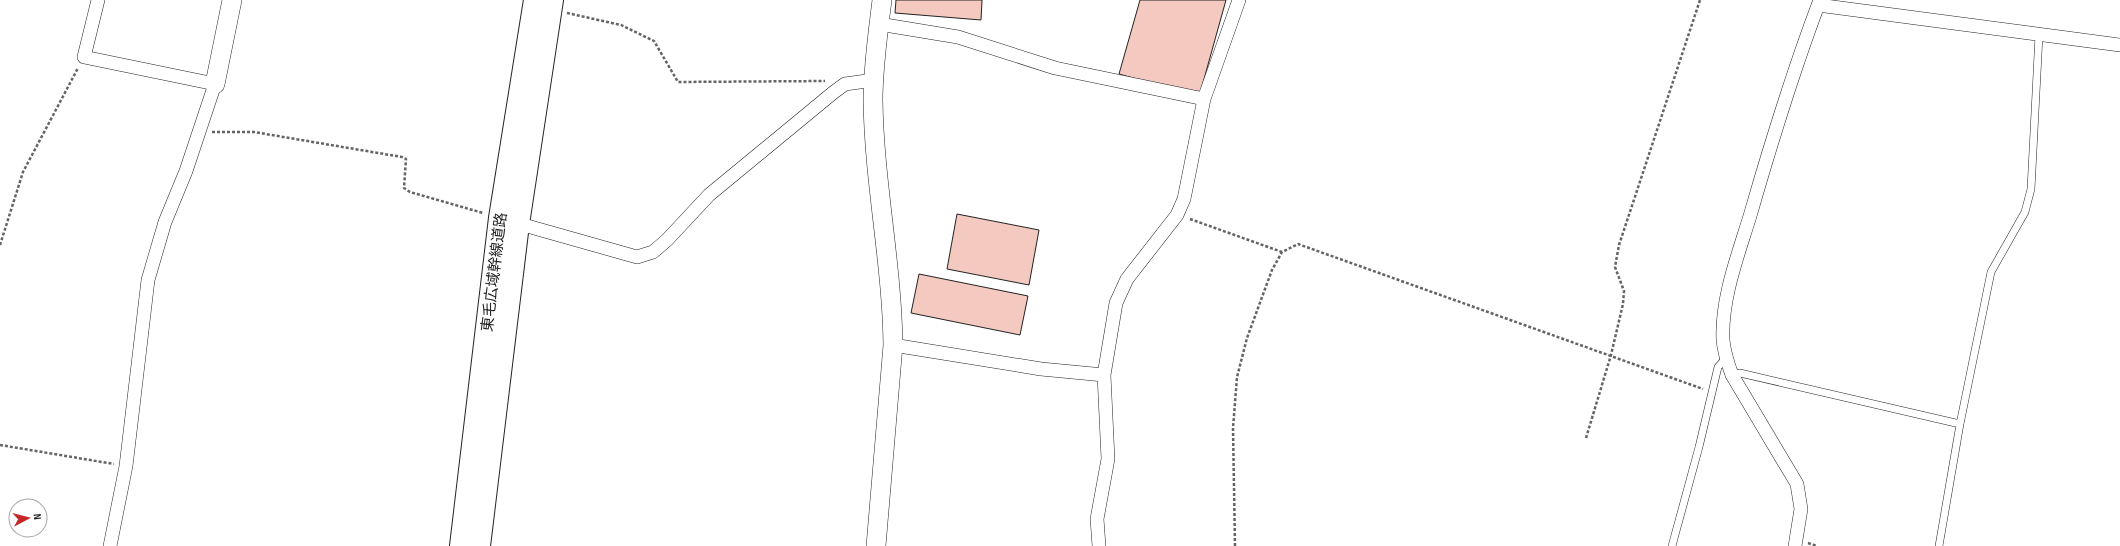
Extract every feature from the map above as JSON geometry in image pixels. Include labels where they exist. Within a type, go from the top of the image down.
[{"type":"highway","name":"東毛広域幹線道路","points":[[461,546],[509,221],[546,3]]},
{"type":"highway","name":"東毛広域幹線道路","points":[[480,546],[509,221]]},
{"type":"street","points":[[98,0],[84,57],[215,84]]},
{"type":"street","points":[[110,546],[126,466],[148,280],[165,222],[186,171],[215,84],[232,0]]},
{"type":"street","points":[[876,546],[893,345],[893,318],[877,163],[874,80],[882,0]]},
{"type":"street","points":[[1099,546],[1097,518],[1108,459],[1104,375],[1116,303],[1127,279],[1176,215],[1184,199],[1204,100],[1239,0]]},
{"type":"street","points":[[1795,546],[1801,509],[1797,484],[1732,375],[1726,358],[1723,339],[1726,305],[1735,266],[1780,113],[1819,2],[2039,35],[2120,45]]},
{"type":"street","points":[[879,24],[958,37],[1055,68],[1204,100]]},
{"type":"street","points":[[509,221],[637,257],[653,252],[667,240],[709,195],[845,84],[874,80]]},
{"type":"street","points":[[893,345],[1041,369],[1104,375]]},
{"type":"lane","points":[[1939,546],[1960,424],[1991,272],[2025,212],[2031,189],[2039,35]]},
{"type":"lane","points":[[1672,546],[1699,447],[1718,367],[1726,358]]},
{"type":"lane","points":[[1732,375],[1740,373],[1960,424]]},
{"type":"path","points":[[1586,438],[1611,355],[1623,304],[1624,291],[1614,267],[1619,245],[1700,0]]},
{"type":"path","points":[[546,3],[621,25],[654,41],[678,82],[829,81],[845,84]]},
{"type":"path","points":[[0,246],[22,172],[84,57]]},
{"type":"path","points":[[198,132],[254,132],[402,156],[406,159],[404,188],[410,192],[509,221]]},
{"type":"path","points":[[1176,215],[1282,252]]},
{"type":"path","points":[[1235,546],[1233,428],[1236,377],[1247,338],[1272,270],[1282,252],[1298,244],[1711,392]]},
{"type":"path","points":[[0,445],[126,466]]},
{"type":"building","points":[[896,0],[982,0],[981,20],[895,13]]},
{"type":"building","points":[[1140,0],[1226,0],[1199,97],[1119,74]]},
{"type":"building","points":[[957,214],[1039,230],[1029,285],[947,269]]},
{"type":"building","points":[[919,274],[1028,296],[1020,335],[911,313]]}]
